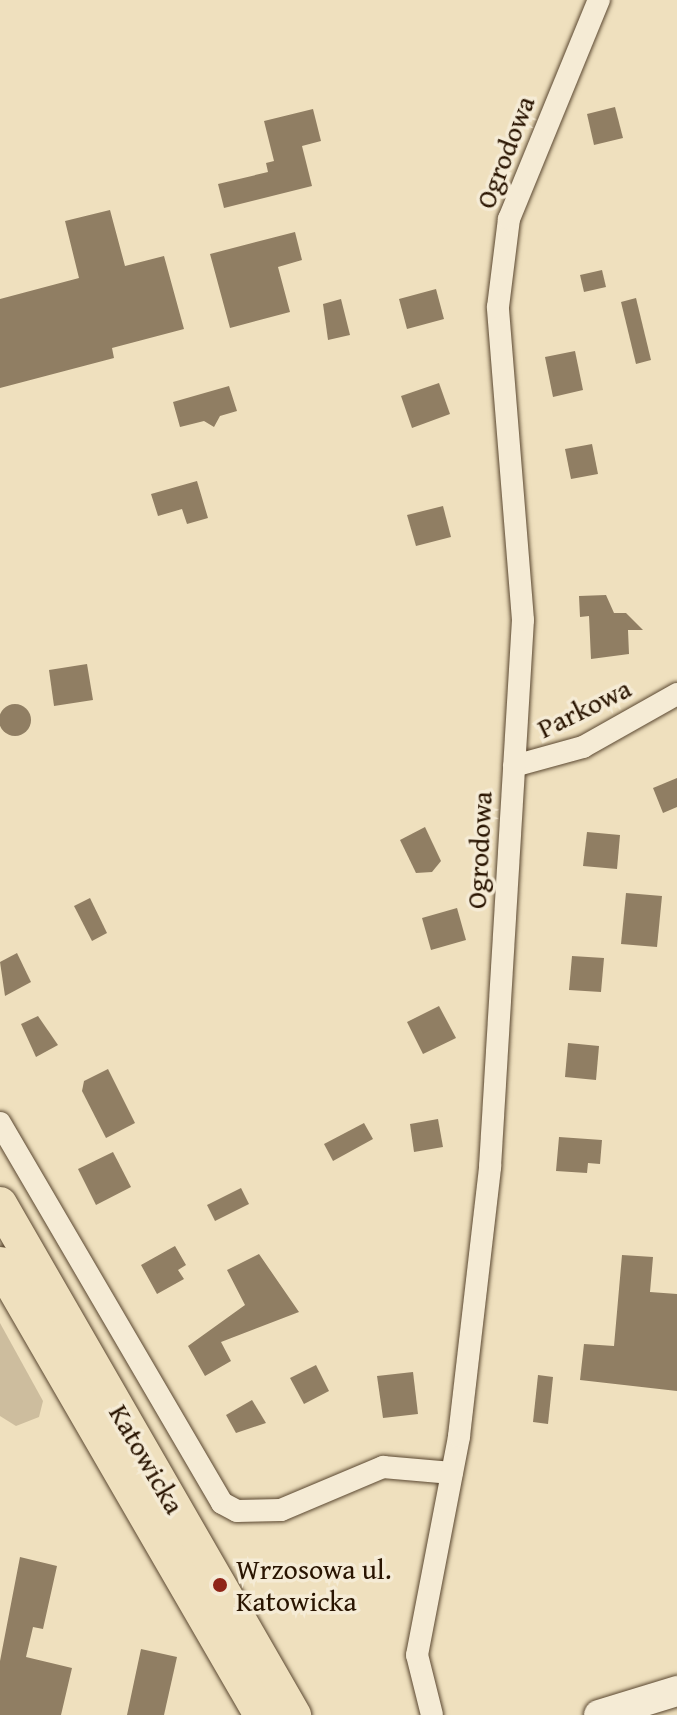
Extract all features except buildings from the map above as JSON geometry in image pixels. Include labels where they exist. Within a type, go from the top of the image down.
[{"type":"main road","name":"Katowicka","points":[[0,1204],[294,1715]]},
{"type":"main road","name":"Katowicka","points":[[0,1264],[261,1715]]},
{"type":"street","name":"Ogrodowa","points":[[432,1715],[418,1644],[452,1473],[490,1167],[523,620],[498,307],[509,219],[599,0]]},
{"type":"street","name":"Parkowa","points":[[514,766],[583,747],[677,694]]},
{"type":"street","points":[[0,1123],[222,1503],[237,1511],[281,1510],[383,1467],[452,1473]]},
{"type":"street","points":[[599,1715],[677,1691]]},
{"type":"shaded area","points":[[0,1323],[43,1401],[39,1417],[16,1426],[0,1416]]},
{"type":"place","name":"Wrzosowa ul. Katowicka","points":[[220,1585]]}]
